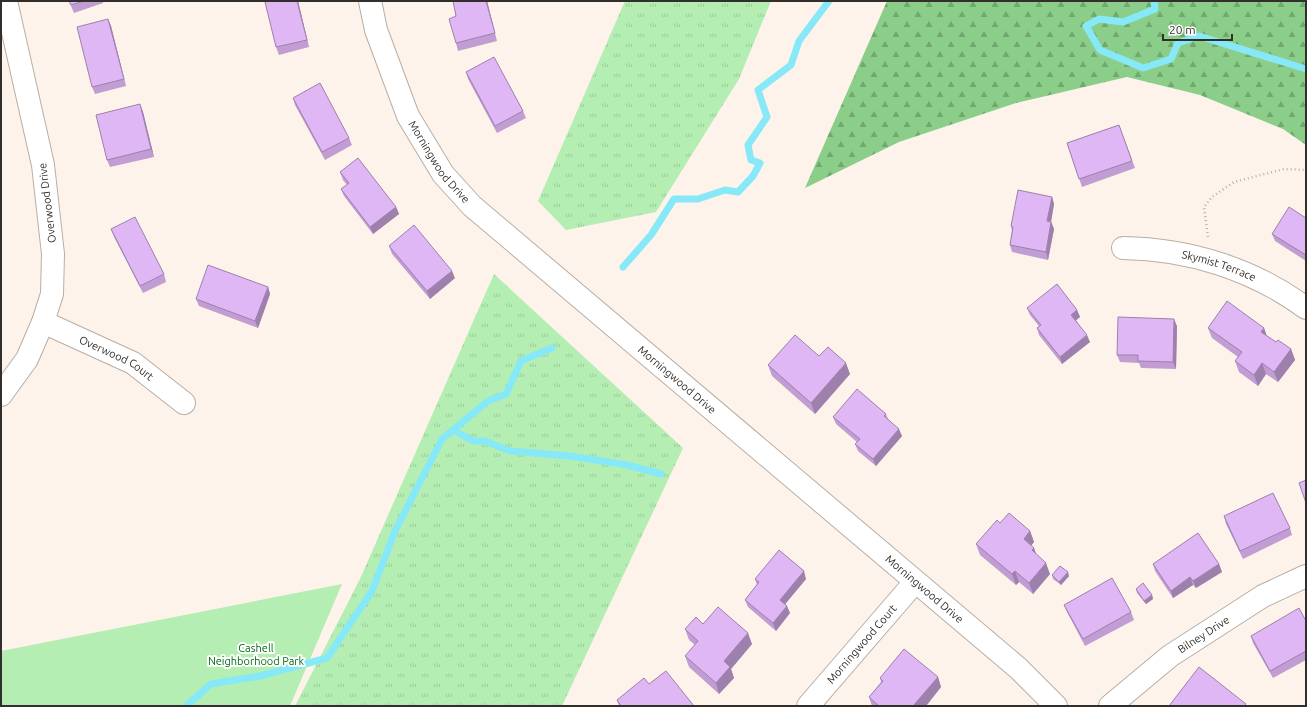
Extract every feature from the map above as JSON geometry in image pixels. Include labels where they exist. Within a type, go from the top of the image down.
[{"type":"street","name":"Overwood Drive","points":[[1,395],[27,359],[43,322],[52,294],[53,254],[44,172],[6,1]]},
{"type":"street","name":"Morningwood Drive","points":[[370,1],[376,30],[408,116],[443,174],[472,206],[1018,668],[1056,706]]},
{"type":"street","name":"Skymist Terrace","points":[[1123,248],[1144,248],[1197,256],[1233,268],[1288,295],[1306,308]]},
{"type":"street","name":"Overwood Court","points":[[43,322],[133,363],[184,403]]},
{"type":"street","name":"Bilney Drive","points":[[1110,706],[1170,656],[1263,596],[1306,576]]},
{"type":"street","name":"Morningwood Court","points":[[808,706],[915,582]]},
{"type":"path","points":[[1208,239],[1204,207],[1212,197],[1234,182],[1284,169],[1306,170]]},
{"type":"green space","points":[[625,1],[771,1],[739,79],[656,212],[566,230],[538,201]]},
{"type":"green space","points":[[887,1],[1306,1],[1306,145],[1283,129],[1200,95],[1127,77],[1016,103],[899,142],[805,188]]},
{"type":"green space","points":[[494,274],[683,448],[562,706],[295,706],[360,579]]},
{"type":"green space","name":"Cashell Neighborhood Park","points":[[342,584],[290,706],[1,706],[1,651]]},
{"type":"building","points":[[69,1],[84,1],[71,5]]},
{"type":"building","points":[[297,1],[307,40],[276,47],[265,2]]},
{"type":"building","points":[[453,1],[486,1],[495,33],[456,43],[449,19],[456,16]]},
{"type":"building","points":[[108,19],[124,79],[92,87],[77,27]]},
{"type":"building","points":[[494,57],[523,111],[495,126],[466,72]]},
{"type":"building","points":[[320,83],[349,138],[322,152],[293,98]]},
{"type":"building","points":[[140,104],[151,149],[107,160],[96,115]]},
{"type":"building","points":[[1119,125],[1132,161],[1079,179],[1067,143]]},
{"type":"building","points":[[358,158],[396,207],[370,227],[341,189],[349,183],[340,172]]},
{"type":"building","points":[[1018,190],[1052,197],[1047,221],[1051,222],[1046,252],[1010,245],[1013,227],[1011,226]]},
{"type":"building","points":[[1289,207],[1306,218],[1306,255],[1272,234]]},
{"type":"building","points":[[135,217],[164,274],[140,286],[111,229]]},
{"type":"building","points":[[414,225],[452,271],[427,291],[389,246]]},
{"type":"building","points":[[208,265],[268,287],[255,321],[196,299]]},
{"type":"building","points":[[1057,284],[1077,310],[1071,315],[1087,335],[1060,357],[1037,328],[1041,325],[1027,308]]},
{"type":"building","points":[[1227,301],[1264,328],[1261,332],[1276,342],[1278,340],[1291,349],[1274,372],[1262,363],[1254,375],[1235,361],[1242,352],[1208,328]]},
{"type":"building","points":[[1118,317],[1174,319],[1173,362],[1138,361],[1138,355],[1117,355]]},
{"type":"building","points":[[795,335],[819,356],[828,347],[846,363],[811,403],[768,365]]},
{"type":"building","points":[[857,389],[886,414],[884,416],[899,429],[873,459],[855,444],[860,439],[833,417]]},
{"type":"building","points":[[1306,480],[1306,503],[1299,483]]},
{"type":"building","points":[[1273,493],[1290,528],[1240,551],[1224,516]]},
{"type":"building","points":[[1009,513],[1030,531],[1024,539],[1034,548],[1032,550],[1046,563],[1029,583],[1015,571],[1012,574],[976,544],[997,520],[1000,523]]},
{"type":"building","points":[[1198,533],[1219,564],[1193,581],[1190,577],[1171,591],[1153,564]]},
{"type":"building","points":[[779,550],[804,571],[780,600],[787,606],[773,623],[745,600],[759,582],[755,579]]},
{"type":"building","points":[[1060,566],[1068,572],[1059,582],[1052,575]]},
{"type":"building","points":[[1112,578],[1131,612],[1083,639],[1064,605]]},
{"type":"building","points":[[1143,583],[1152,595],[1144,601],[1136,589]]},
{"type":"building","points":[[718,607],[748,633],[724,661],[730,667],[716,683],[685,656],[698,641],[685,629],[696,617],[703,624]]},
{"type":"building","points":[[1299,608],[1306,621],[1306,651],[1270,671],[1251,636]]},
{"type":"building","points":[[904,649],[938,677],[913,706],[879,706],[869,697],[883,681],[880,678]]},
{"type":"building","points":[[1199,667],[1246,704],[1244,706],[1169,706]]},
{"type":"building","points":[[666,671],[694,706],[621,706],[617,700],[644,678],[649,684]]},
{"type":"waterway","points":[[623,267],[651,235],[674,199],[698,199],[725,190],[738,192],[753,176],[760,163],[751,160],[748,145],[767,117],[758,90],[791,65],[799,41],[829,1]]},
{"type":"waterway","points":[[1154,1],[1155,9],[1123,22],[1099,19],[1086,26],[1100,50],[1143,68],[1171,59],[1178,43],[1199,36],[1306,69]]},
{"type":"waterway","points":[[186,706],[211,684],[260,676],[327,658],[372,591],[395,531],[442,439],[488,401],[506,394],[521,361],[552,348]]},
{"type":"waterway","points":[[453,430],[473,441],[485,441],[510,451],[570,456],[627,465],[661,474]]}]
